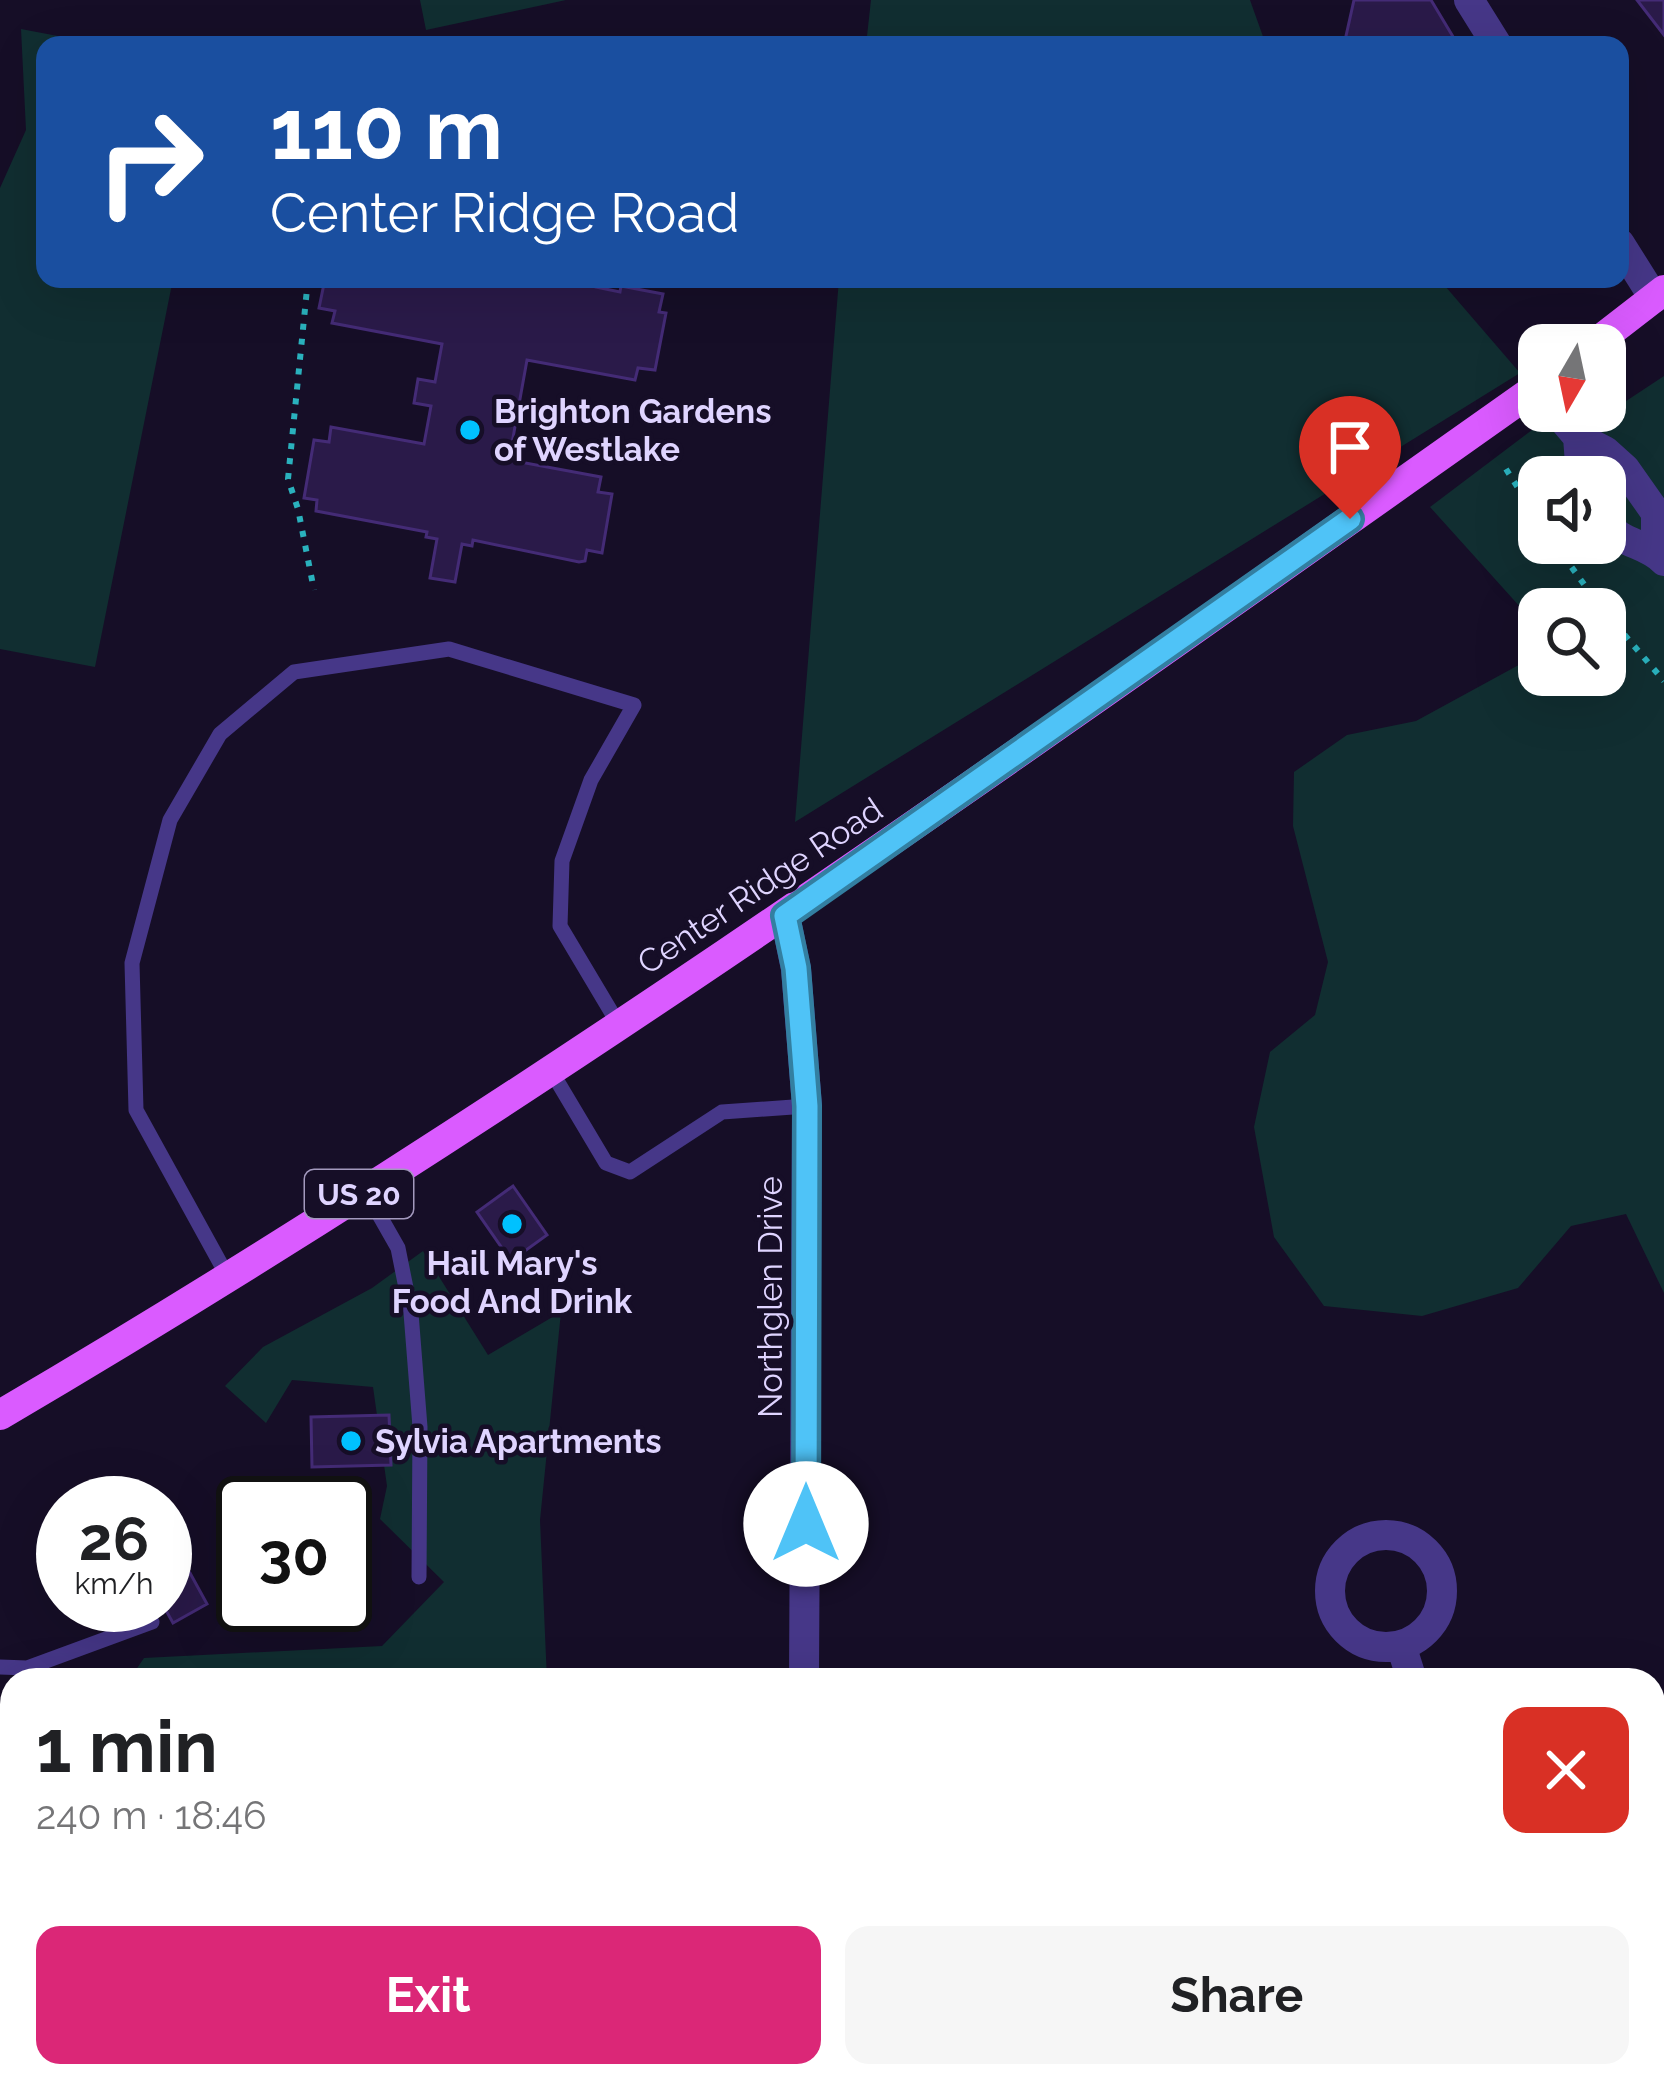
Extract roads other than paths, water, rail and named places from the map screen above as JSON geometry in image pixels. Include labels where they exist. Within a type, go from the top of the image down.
[{"type":"main road","points":[[1620,324],[1659,294]]},
{"type":"main road","name":"Center Ridge Road","points":[[0,1415],[229,1279],[785,916],[1518,401]]},
{"type":"street","points":[[1468,0],[1490,36]]},
{"type":"street","points":[[1629,256],[1659,294]]},
{"type":"street","points":[[1574,432],[1625,470],[1656,513],[1660,557],[1626,542]]},
{"type":"street","points":[[1578,437],[1579,456]]},
{"type":"street","name":"Northglen Drive","points":[[785,916],[796,968],[807,1106],[804,1668]]},
{"type":"street","points":[[1401,1645],[1408,1668]]},
{"type":"lane","points":[[229,1279],[136,1110],[132,964],[170,820],[220,734],[294,672],[448,649],[634,705],[591,780],[562,861],[560,926],[619,1025]]},
{"type":"lane","points":[[550,1070],[605,1163],[630,1172],[722,1112],[807,1106]]},
{"type":"lane","points":[[365,1190],[398,1248],[411,1313],[420,1427],[419,1576]]},
{"type":"lane","points":[[0,1667],[27,1668],[125,1632]]},
{"type":"place","name":"Brighton Gardens of Westlake","points":[[470,430]]},
{"type":"place","name":"Hail Mary's Food And Drink","points":[[512,1224]]},
{"type":"place","name":"Sylvia Apartments","points":[[351,1441]]}]
